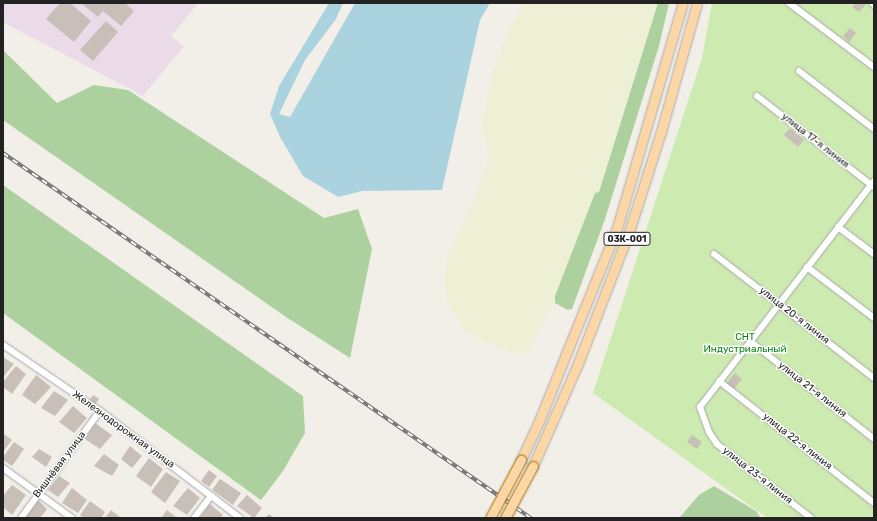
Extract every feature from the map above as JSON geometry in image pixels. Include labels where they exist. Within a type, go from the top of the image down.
[{"type":"main road","name":"03К-001","points":[[490,518],[521,460],[539,421],[617,228],[683,3]]},
{"type":"main road","name":"03К-001","points":[[505,518],[532,466],[574,372],[629,232],[663,125],[697,3]]},
{"type":"street","points":[[789,3],[874,67]]},
{"type":"street","points":[[799,71],[874,129]]},
{"type":"street","name":"улица 17-я линия","points":[[757,96],[873,184]]},
{"type":"street","points":[[719,381],[873,184]]},
{"type":"street","points":[[838,227],[874,254]]},
{"type":"street","name":"улица 20-я линия","points":[[714,254],[874,378]]},
{"type":"street","points":[[808,266],[874,318]]},
{"type":"street","name":"улица 21-я линия","points":[[750,341],[874,439]]},
{"type":"street","name":"Железнодорожная улица","points":[[3,345],[100,411],[240,518]]},
{"type":"street","name":"улица 23-я линия","points":[[719,381],[700,407],[708,432],[717,444],[811,518]]},
{"type":"street","name":"улица 22-я линия","points":[[719,381],[874,503]]},
{"type":"street","name":"Вишнёвая улица","points":[[21,518],[100,411]]},
{"type":"street","points":[[3,468],[72,518]]},
{"type":"street","points":[[194,518],[211,496]]},
{"type":"shaded area","points":[[3,3],[198,3],[171,36],[184,46],[143,96],[3,22]]},
{"type":"green space","points":[[524,3],[658,3],[598,192],[595,193],[554,300],[528,352],[521,356],[476,338],[466,331],[447,302],[444,280],[448,254],[473,203],[487,165],[488,154],[482,125],[489,86],[506,36]]},
{"type":"green space","points":[[658,3],[669,3],[659,46],[605,219],[572,309],[568,310],[555,303],[555,296],[595,193],[599,192]]},
{"type":"green space","name":"СНТ Индустриальный","points":[[712,3],[874,3],[874,518],[767,518],[593,393],[702,58]]},
{"type":"green space","points":[[3,50],[57,103],[94,85],[128,90],[324,218],[358,209],[372,249],[350,358],[289,319],[3,120]]},
{"type":"green space","points":[[3,185],[303,396],[305,433],[283,471],[261,500],[3,313]]},
{"type":"green space","points":[[714,486],[756,511],[761,518],[679,518],[699,495]]},
{"type":"water","points":[[329,3],[343,3],[336,19],[305,60],[279,114],[290,117],[355,3],[490,3],[480,20],[442,190],[362,191],[338,197],[303,176],[280,137],[270,114],[279,86]]},
{"type":"building","points":[[60,3],[70,3],[91,21],[74,42],[46,19]]},
{"type":"building","points":[[81,3],[125,3],[134,11],[121,26],[103,11],[98,17]]},
{"type":"building","points":[[856,3],[867,3],[859,12],[852,7]]},
{"type":"building","points":[[106,21],[118,32],[93,61],[80,50]]},
{"type":"building","points":[[850,28],[856,33],[849,42],[843,36]]},
{"type":"building","points":[[790,128],[804,140],[798,147],[784,135]]},
{"type":"building","points":[[3,357],[14,364],[3,377]]},
{"type":"building","points":[[16,366],[26,374],[12,394],[3,387],[3,382]]},
{"type":"building","points":[[735,373],[742,379],[734,389],[727,383]]},
{"type":"building","points":[[36,375],[51,387],[35,404],[22,395]]},
{"type":"building","points":[[54,391],[68,400],[55,416],[41,408]]},
{"type":"building","points":[[93,395],[99,399],[95,405],[89,401]]},
{"type":"building","points":[[73,406],[87,418],[74,433],[59,422]]},
{"type":"building","points":[[95,423],[112,435],[100,449],[85,439]]},
{"type":"building","points":[[4,434],[12,440],[3,452],[3,436]]},
{"type":"building","points":[[692,435],[702,442],[697,449],[687,442]]},
{"type":"building","points":[[14,442],[24,449],[12,466],[3,460],[3,457]]},
{"type":"building","points":[[130,446],[142,456],[132,468],[121,459]]},
{"type":"building","points":[[39,449],[52,457],[46,467],[32,457]]},
{"type":"building","points":[[104,454],[119,465],[112,476],[94,466]]},
{"type":"building","points":[[149,458],[163,469],[151,487],[136,476]]},
{"type":"building","points":[[209,470],[217,476],[209,487],[201,481]]},
{"type":"building","points":[[166,472],[180,481],[165,503],[151,492]]},
{"type":"building","points":[[59,476],[70,483],[58,497],[48,490]]},
{"type":"building","points":[[220,479],[241,493],[233,505],[212,490]]},
{"type":"building","points":[[12,485],[26,495],[12,515],[3,507],[3,496]]},
{"type":"building","points":[[72,488],[87,500],[78,513],[62,503]]},
{"type":"building","points":[[188,488],[200,498],[187,515],[173,506]]},
{"type":"building","points":[[247,495],[262,508],[254,518],[237,506]]},
{"type":"building","points":[[38,500],[47,509],[40,518],[25,518]]},
{"type":"building","points":[[90,501],[105,512],[101,518],[83,518],[80,515]]},
{"type":"building","points":[[210,504],[223,515],[220,518],[200,517]]},
{"type":"building","points":[[111,510],[121,518],[105,518]]},
{"type":"building","points":[[167,510],[177,518],[161,518]]},
{"type":"building","points":[[269,514],[274,518],[265,518]]},
{"type":"railway","points":[[3,153],[531,518]]}]
